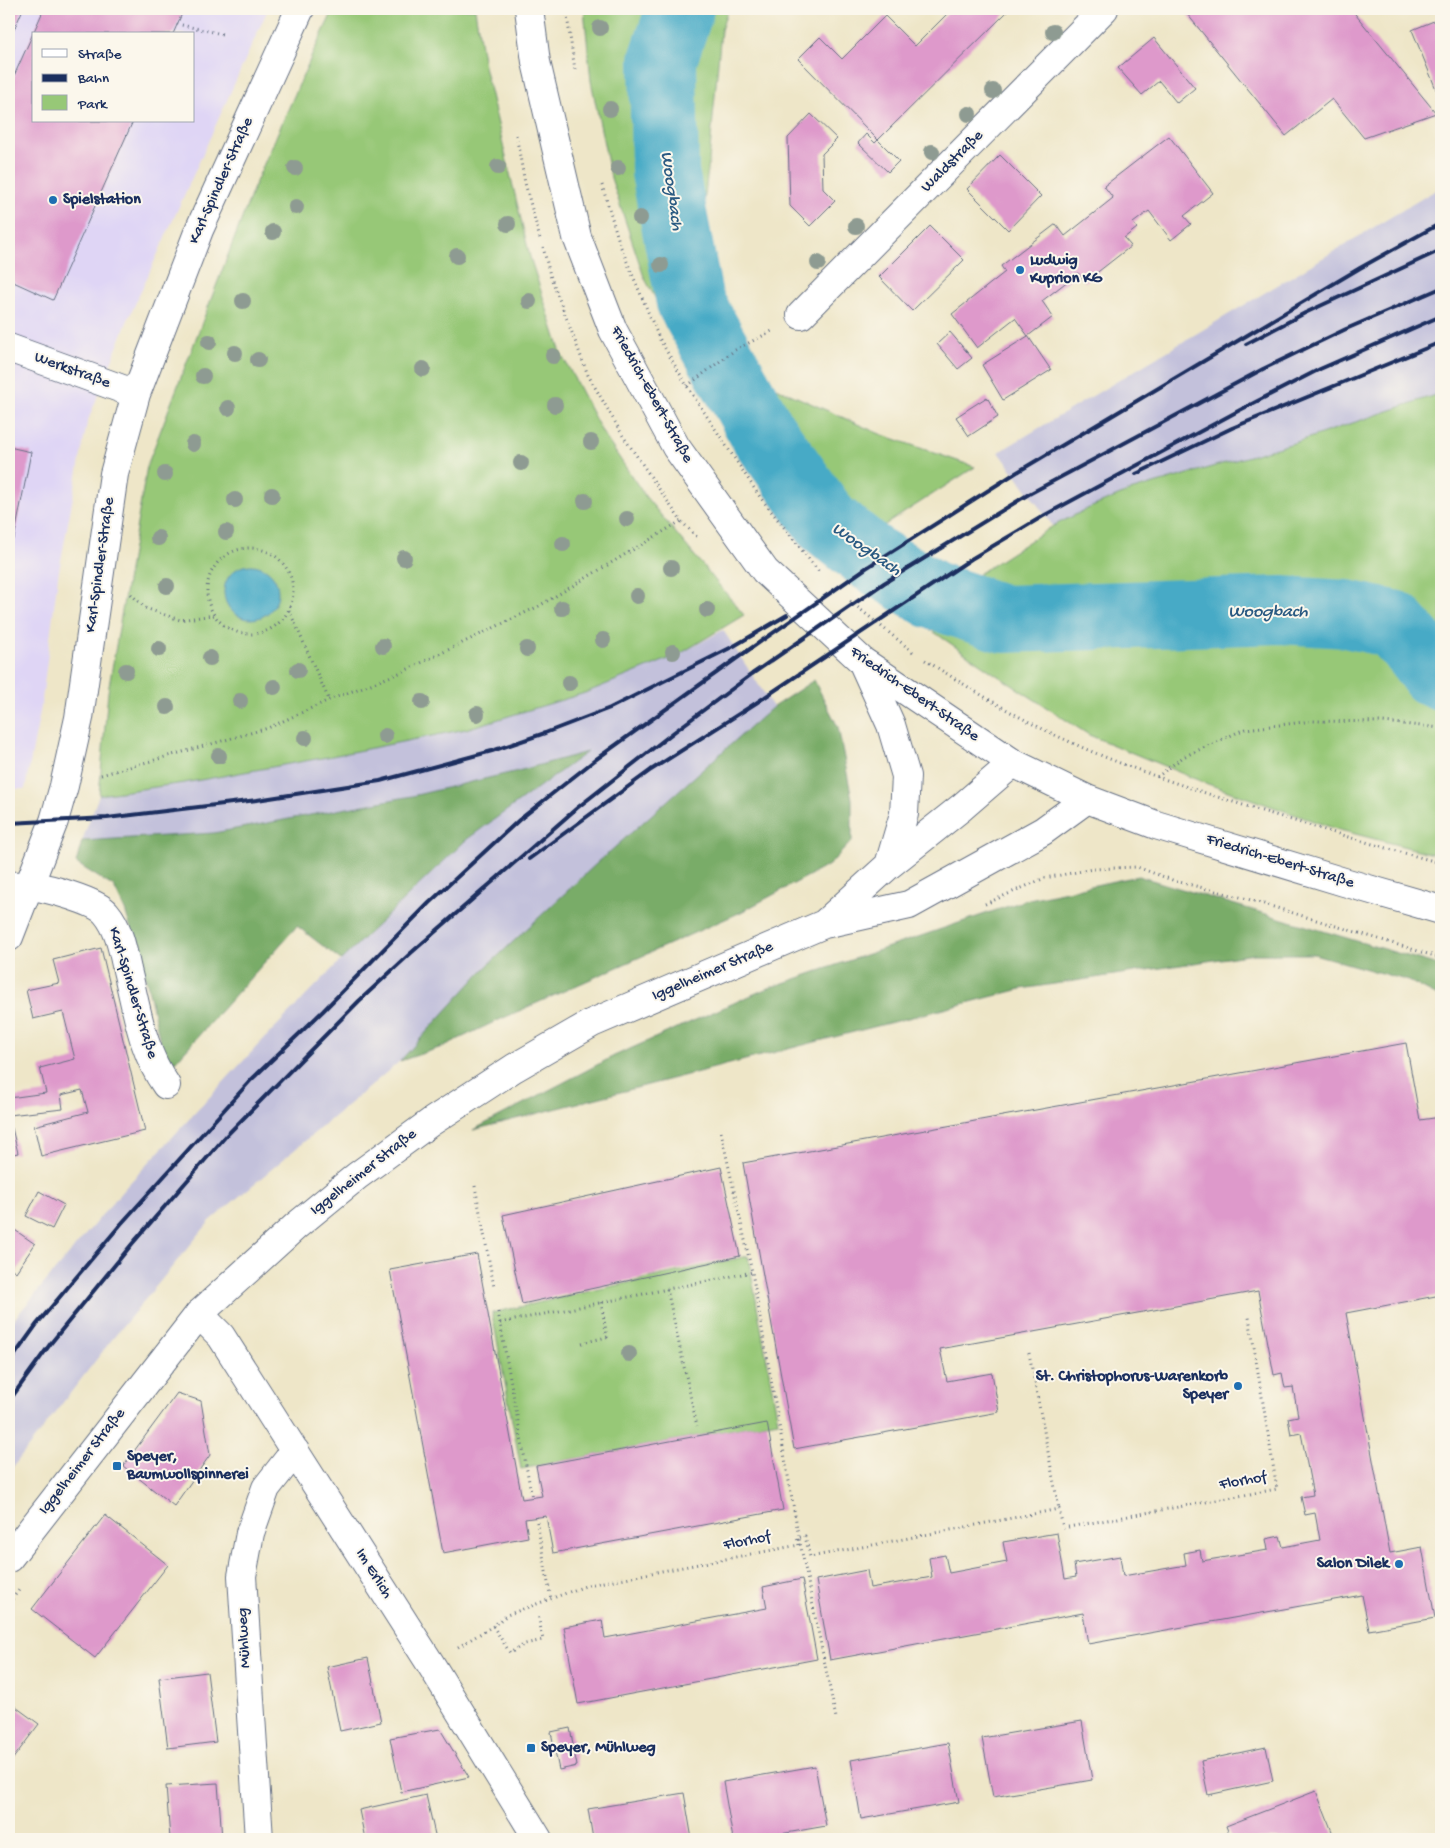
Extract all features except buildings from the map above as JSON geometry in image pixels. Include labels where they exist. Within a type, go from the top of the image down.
[{"type":"main road","name":"Karl-Spindler-Straße","points":[[166,1085],[156,1072],[145,1045],[122,949],[115,928],[106,912],[87,901],[20,886],[54,821],[64,786],[79,718],[114,474],[136,394],[199,230],[300,9]]},
{"type":"main road","name":"Friedrich-Ebert-Straße","points":[[529,9],[536,62],[577,237],[613,330],[676,447],[765,571],[862,661],[1013,763],[1087,799],[1156,825],[1441,910]]},
{"type":"main road","name":"Waldstraße","points":[[801,315],[1104,9]]},
{"type":"main road","name":"Werkstraße","points":[[9,348],[136,394]]},
{"type":"main road","points":[[862,661],[891,725],[906,776],[904,814],[889,865]]},
{"type":"main road","name":"Iggelheimer Straße","points":[[824,924],[889,865],[962,807],[1013,763]]},
{"type":"main road","name":"Iggelheimer Straße","points":[[9,1558],[200,1314],[296,1226],[357,1176],[430,1122],[514,1068],[592,1023],[824,924],[909,905],[1043,831],[1087,799]]},
{"type":"main road","points":[[9,937],[20,886]]},
{"type":"main road","name":"Im Erlich","points":[[200,1314],[221,1336],[430,1664],[538,1839]]},
{"type":"main road","name":"Mühlweg","points":[[259,1839],[242,1576],[250,1533],[266,1488],[295,1451]]},
{"type":"path","points":[[566,9],[576,77]]},
{"type":"path","points":[[177,24],[222,34]]},
{"type":"path","points":[[516,134],[525,182],[550,275],[588,375],[623,436],[682,521],[702,542]]},
{"type":"path","points":[[600,180],[620,245],[659,338],[687,386],[760,497],[821,575]]},
{"type":"path","points":[[687,386],[735,350],[801,315]]},
{"type":"path","points":[[64,786],[268,728],[329,700],[402,672],[539,606],[682,521]]},
{"type":"path","points":[[242,548],[264,549],[280,559],[294,586],[289,610],[273,628],[248,634],[230,630],[214,615],[207,590],[211,571],[228,554],[242,548]]},
{"type":"path","points":[[100,563],[145,608],[180,620],[214,615]]},
{"type":"path","points":[[849,600],[915,654]]},
{"type":"path","points":[[289,610],[329,700]]},
{"type":"path","points":[[923,659],[1024,720],[1067,741],[1157,777],[1334,834],[1441,863]]},
{"type":"path","points":[[1157,777],[1183,757],[1245,729],[1313,721],[1383,722],[1441,728]]},
{"type":"path","points":[[978,906],[995,901],[1045,878],[1093,869],[1137,867],[1175,881],[1244,898],[1441,958]]},
{"type":"path","points":[[721,1132],[752,1272],[799,1538],[836,1718]]},
{"type":"path","points":[[475,1186],[494,1287]]},
{"type":"path","points":[[500,1323],[752,1272]]},
{"type":"path","points":[[667,1289],[697,1426]]},
{"type":"path","points":[[582,1343],[607,1336],[600,1302]]},
{"type":"path","points":[[498,1312],[532,1498]]},
{"type":"path","name":"Florhof","points":[[1029,1353],[1063,1528],[1277,1489],[1249,1318]]},
{"type":"path","points":[[799,1538],[805,1536],[810,1557],[1059,1509]]},
{"type":"path","points":[[536,1517],[551,1599]]},
{"type":"path","name":"Florhof","points":[[430,1664],[493,1626],[507,1615],[588,1585],[799,1545],[799,1538]]},
{"type":"path","points":[[9,1603],[20,1588]]},
{"type":"path","points":[[493,1626],[510,1653],[525,1644],[543,1640],[538,1614]]},
{"type":"shaded area","points":[[9,9],[268,9],[127,322],[87,423],[58,576],[41,707],[25,789],[9,789]]},
{"type":"shaded area","points":[[1441,187],[1441,393],[1297,442],[1130,491],[1053,526],[999,452]]},
{"type":"shaded area","points":[[723,630],[773,707],[596,864],[484,969],[400,1061],[210,1221],[110,1342],[9,1472],[10,1324],[124,1189],[260,1043],[341,960],[466,840],[585,753],[412,796],[214,833],[82,841],[99,795],[184,783],[466,729],[585,693],[678,655]]},
{"type":"green space","points":[[334,9],[475,9],[484,66],[530,257],[561,353],[602,432],[645,496],[744,615],[678,655],[585,693],[466,729],[184,783],[99,795],[108,692],[147,466],[256,182]]},
{"type":"green space","points":[[584,9],[728,9],[721,30],[709,161],[698,252],[714,317],[754,375],[772,386],[880,434],[975,467],[829,561],[739,442],[689,361],[644,277],[611,178],[591,81]]},
{"type":"green space","points":[[1441,393],[1441,856],[1336,829],[1205,783],[1089,735],[912,617],[1053,526],[1087,509],[1130,491],[1297,442]]},
{"type":"green space","points":[[814,680],[838,727],[852,799],[852,841],[829,865],[741,912],[442,1047],[400,1061],[484,969],[596,864],[773,707]]},
{"type":"green space","points":[[587,752],[466,840],[341,960],[297,926],[175,1062],[165,1063],[145,974],[125,910],[114,887],[76,863],[82,841],[214,833],[412,796],[518,771]]},
{"type":"green space","points":[[1138,876],[1441,966],[1441,998],[1409,981],[1314,954],[1254,954],[1021,989],[473,1130],[614,1056],[763,990],[1029,899]]},
{"type":"green space","points":[[748,1256],[778,1421],[521,1469],[492,1313]]},
{"type":"water","points":[[251,565],[261,567],[270,573],[276,582],[278,592],[276,602],[270,611],[261,617],[251,619],[241,617],[232,611],[226,602],[224,592],[226,582],[232,573],[241,567]]},
{"type":"waterway","name":"Woogbach","points":[[680,9],[663,60],[665,172],[690,302],[763,433],[827,523],[873,559],[933,595],[1004,619],[1281,610],[1346,614],[1393,624],[1418,652],[1433,673],[1441,677]]},
{"type":"railway","points":[[9,1363],[37,1324],[121,1224],[251,1080],[323,1011],[429,903],[519,820],[595,760],[866,568],[1014,474],[1360,268],[1441,223]]},
{"type":"railway","points":[[1246,344],[1305,313],[1441,250]]},
{"type":"railway","points":[[9,1401],[51,1343],[132,1244],[226,1136],[359,1001],[577,808],[674,732],[752,674],[884,583],[1029,494],[1263,369],[1346,329],[1441,288]]},
{"type":"railway","points":[[529,859],[651,770],[756,703],[971,559],[1045,515],[1240,410],[1320,369],[1441,316]]},
{"type":"railway","points":[[1136,474],[1232,428],[1441,342]]},
{"type":"railway","points":[[9,823],[107,818],[257,800],[380,781],[492,751],[610,708],[734,646],[787,615]]},
{"type":"place","name":"Spielstation","points":[[53,200]]},
{"type":"place","name":"Ludwig Kuprion KG","points":[[1020,270]]},
{"type":"place","name":"St. Christophorus-Warenkorb Speyer","points":[[1238,1386]]},
{"type":"place","name":"Speyer, Baumwollspinnerei","points":[[117,1466]]},
{"type":"place","name":"Salon Dilek","points":[[1399,1564]]},
{"type":"place","name":"Speyer, Mühlweg","points":[[531,1748]]}]
